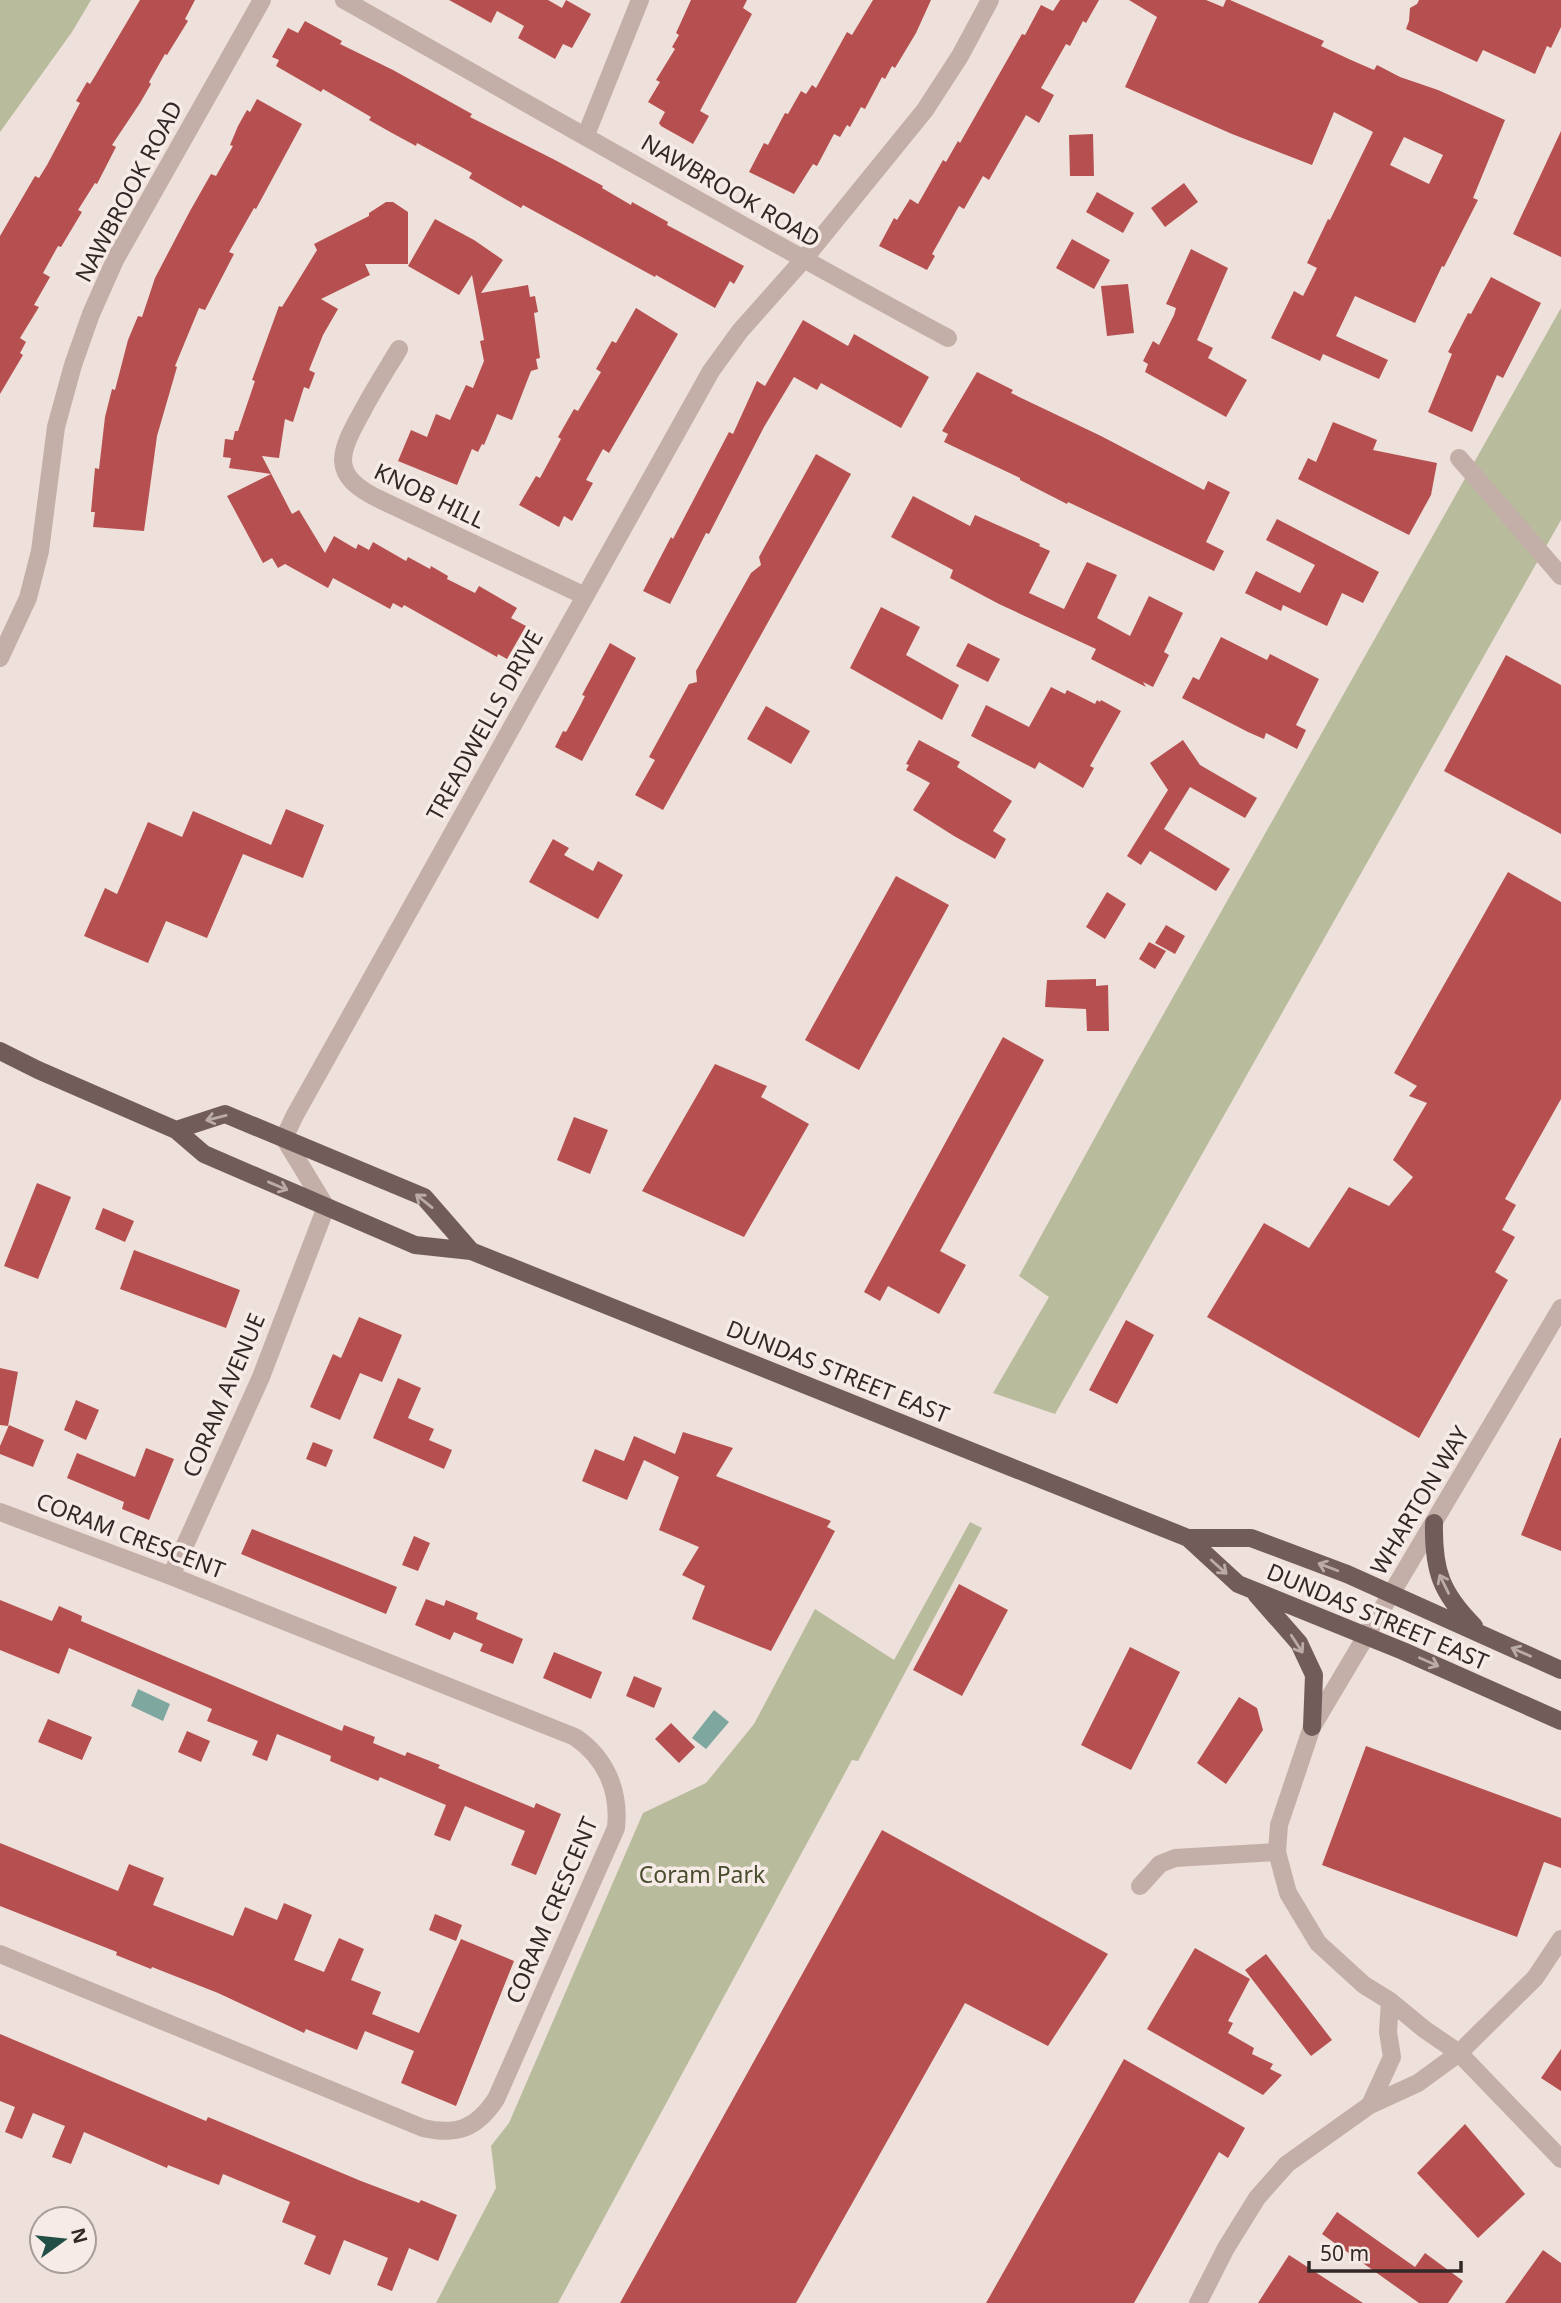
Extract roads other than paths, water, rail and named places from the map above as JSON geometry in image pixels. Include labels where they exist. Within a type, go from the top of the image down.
[{"type":"main road","name":"DUNDAS STREET EAST","points":[[0,1051],[176,1130],[205,1154],[415,1245],[471,1251],[1188,1538],[1238,1584],[1403,1651],[1561,1721]]},
{"type":"main road","name":"DUNDAS STREET EAST","points":[[176,1130],[226,1114],[424,1197],[471,1251]]},
{"type":"main road","points":[[1434,1523],[1433,1553],[1441,1582],[1458,1610],[1481,1634]]},
{"type":"main road","name":"DUNDAS STREET EAST","points":[[1188,1538],[1251,1538],[1391,1593],[1561,1670]]},
{"type":"main road","points":[[1254,1591],[1298,1643],[1314,1675],[1312,1727]]},
{"type":"street","name":"NAWBROOK ROAD","points":[[0,658],[28,598],[40,551],[56,426],[73,365],[92,314],[115,260],[262,0]]},
{"type":"street","name":"NAWBROOK ROAD","points":[[344,0],[804,260],[948,338]]},
{"type":"street","points":[[586,135],[640,0]]},
{"type":"street","name":"TREADWELLS DRIVE","points":[[284,1138],[711,371],[740,331],[804,260],[925,110],[960,56],[990,0]]},
{"type":"street","name":"KNOB HILL","points":[[399,349],[345,444],[344,468],[352,482],[364,492],[585,596]]},
{"type":"street","points":[[1459,458],[1561,576]]},
{"type":"street","points":[[284,1138],[326,1207]]},
{"type":"street","name":"CORAM AVENUE","points":[[171,1576],[261,1377],[326,1207]]},
{"type":"street","name":"WHARTON WAY","points":[[1561,1308],[1312,1727],[1279,1825],[1278,1852],[1288,1893],[1318,1943],[1364,1985],[1390,2000],[1424,2029],[1459,2053],[1561,2159]]},
{"type":"street","name":"CORAM CRESCENT","points":[[0,1512],[171,1576],[575,1737],[589,1746],[605,1768],[618,1808],[615,1828],[496,2099],[483,2116],[462,2129],[440,2132],[423,2128],[0,1954]]},
{"type":"street","points":[[1140,1886],[1160,1864],[1175,1858],[1278,1852]]},
{"type":"street","points":[[1198,2303],[1226,2248],[1258,2198],[1287,2164],[1370,2105],[1418,2082],[1459,2053],[1535,1978],[1561,1939]]},
{"type":"street","points":[[1370,2105],[1392,2057],[1388,2032],[1390,2000]]},
{"type":"water","points":[[138,1689],[170,1704],[163,1721],[131,1706]]},
{"type":"water","points":[[714,1710],[729,1722],[706,1749],[692,1738]]},
{"type":"park label","name":"Coram Park","points":[[702,1874]]}]
